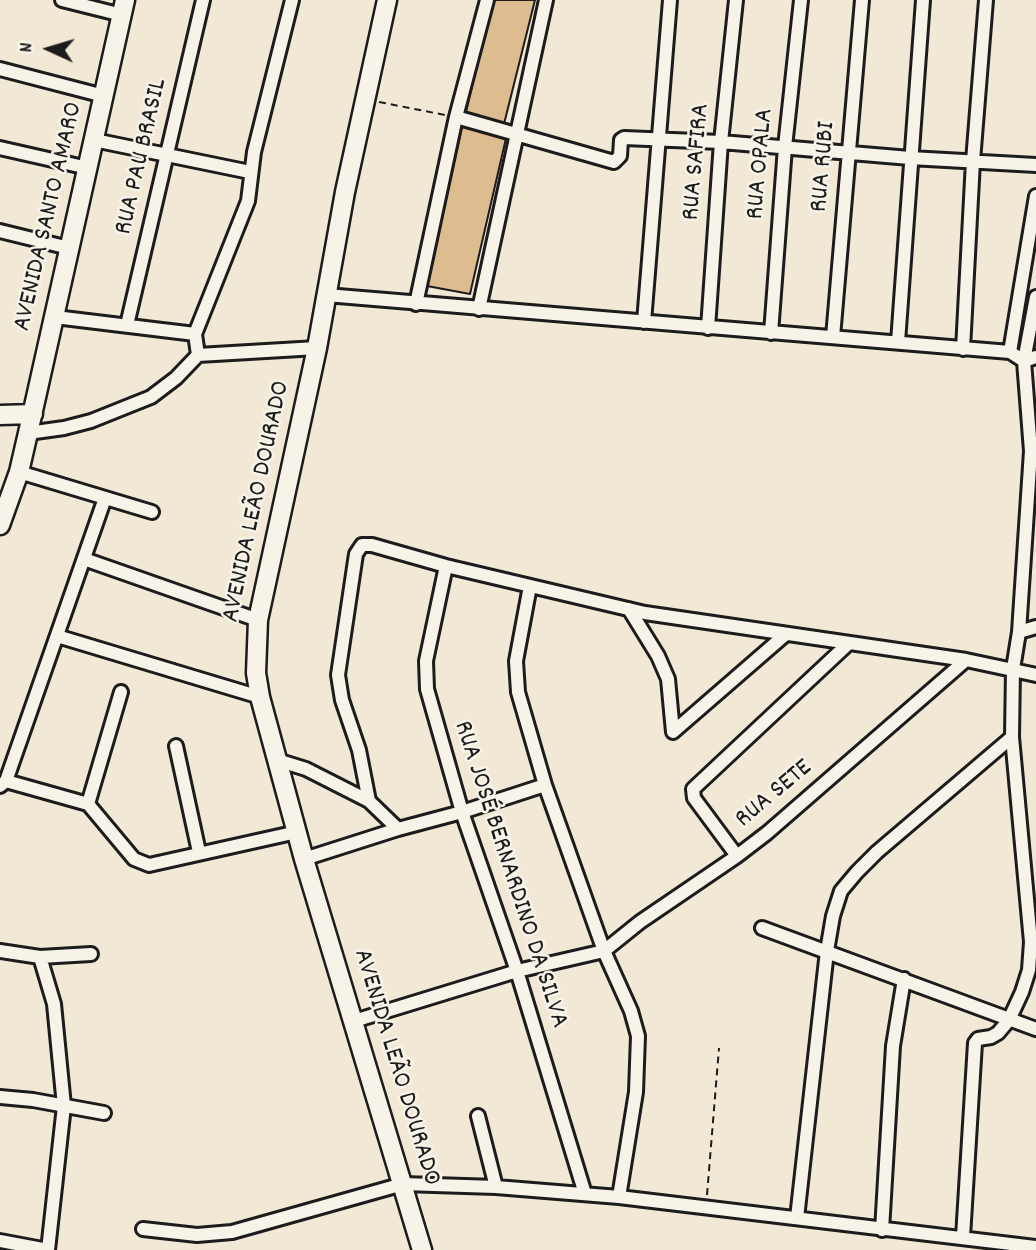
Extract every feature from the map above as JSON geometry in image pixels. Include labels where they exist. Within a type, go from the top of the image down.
[{"type":"main road","name":"AVENIDA LEÃO DOURADO","points":[[387,0],[364,99],[317,348],[258,620],[256,673],[260,697],[304,859],[422,1250]]},
{"type":"main road","name":"AVENIDA SANTO AMARO","points":[[0,525],[19,472],[29,433],[124,8]]},
{"type":"main road","points":[[0,415],[33,414]]},
{"type":"street","points":[[62,0],[124,8]]},
{"type":"street","name":"RUA PAU BRASIL","points":[[127,325],[204,0]]},
{"type":"street","points":[[198,355],[195,334],[244,216],[249,195],[250,172],[292,0]]},
{"type":"street","points":[[416,304],[456,117],[487,0]]},
{"type":"street","points":[[479,309],[546,0]]},
{"type":"street","points":[[645,322],[670,0]]},
{"type":"street","name":"RUA SAFIRA","points":[[708,328],[736,0]]},
{"type":"street","name":"RUA OPALA","points":[[771,333],[785,147],[801,0]]},
{"type":"street","name":"RUA RUBI","points":[[832,337],[862,0]]},
{"type":"street","points":[[898,342],[923,0]]},
{"type":"street","points":[[963,349],[973,161],[986,0]]},
{"type":"street","points":[[0,69],[104,96]]},
{"type":"street","points":[[456,117],[614,162],[619,160],[621,140],[624,138],[722,142],[911,158],[1036,165]]},
{"type":"street","points":[[94,140],[250,172]]},
{"type":"street","points":[[0,148],[88,168]]},
{"type":"street","points":[[1010,352],[1036,196]]},
{"type":"street","points":[[0,231],[69,248]]},
{"type":"street","points":[[326,295],[1010,352],[1030,359]]},
{"type":"street","points":[[963,1237],[975,1043],[978,1039],[992,1037],[1009,1020],[1029,970],[1032,926],[1012,737],[1013,670],[1031,539],[1033,450],[1030,359],[1036,297]]},
{"type":"street","points":[[55,317],[195,334]]},
{"type":"street","points":[[29,433],[64,429],[151,397],[176,378],[198,355],[317,348]]},
{"type":"street","points":[[19,472],[152,513]]},
{"type":"street","points":[[105,498],[3,783],[88,804],[134,859],[149,865],[297,832]]},
{"type":"street","points":[[369,801],[359,750],[342,700],[338,675],[356,554],[359,548],[367,544],[446,566],[629,609],[966,660],[1036,675]]},
{"type":"street","points":[[85,559],[258,620]]},
{"type":"street","name":"RUA JOSÉ BERNARDINO DA SILVA","points":[[446,566],[426,661],[425,678],[462,812],[516,971],[585,1194]]},
{"type":"street","points":[[530,586],[516,661],[518,692],[545,785],[604,951],[631,1011],[638,1036],[636,1092],[619,1197]]},
{"type":"street","points":[[629,609],[658,656],[668,679],[673,732],[786,634]]},
{"type":"street","points":[[1019,632],[1036,627]]},
{"type":"street","points":[[57,636],[260,697]]},
{"type":"street","points":[[737,856],[694,797],[693,789],[849,643]]},
{"type":"street","name":"RUA SETE","points":[[604,951],[640,922],[768,833],[966,660]]},
{"type":"street","points":[[88,804],[121,692]]},
{"type":"street","points":[[797,1218],[827,951],[841,891],[857,872],[1012,737]]},
{"type":"street","points":[[176,746],[199,852]]},
{"type":"street","points":[[277,760],[314,772],[369,801],[398,829]]},
{"type":"street","points":[[304,859],[545,785]]},
{"type":"street","points":[[762,928],[1036,1029]]},
{"type":"street","points":[[0,951],[40,957],[91,954]]},
{"type":"street","points":[[354,1021],[516,971],[604,951]]},
{"type":"street","points":[[0,1241],[48,1250],[64,1106],[54,1004],[40,957]]},
{"type":"street","points":[[882,1230],[894,1046],[904,979]]},
{"type":"street","points":[[0,1097],[104,1114]]},
{"type":"street","points":[[478,1116],[496,1188]]},
{"type":"street","points":[[143,1229],[197,1235],[232,1231],[403,1184],[619,1197],[1036,1247]]},
{"type":"path","points":[[364,99],[456,117]]},
{"type":"path","points":[[706,1207],[719,1048]]},
{"type":"building","points":[[492,0],[535,0],[504,124],[466,112]]},
{"type":"building","points":[[462,127],[507,134],[470,294],[427,286]]}]
